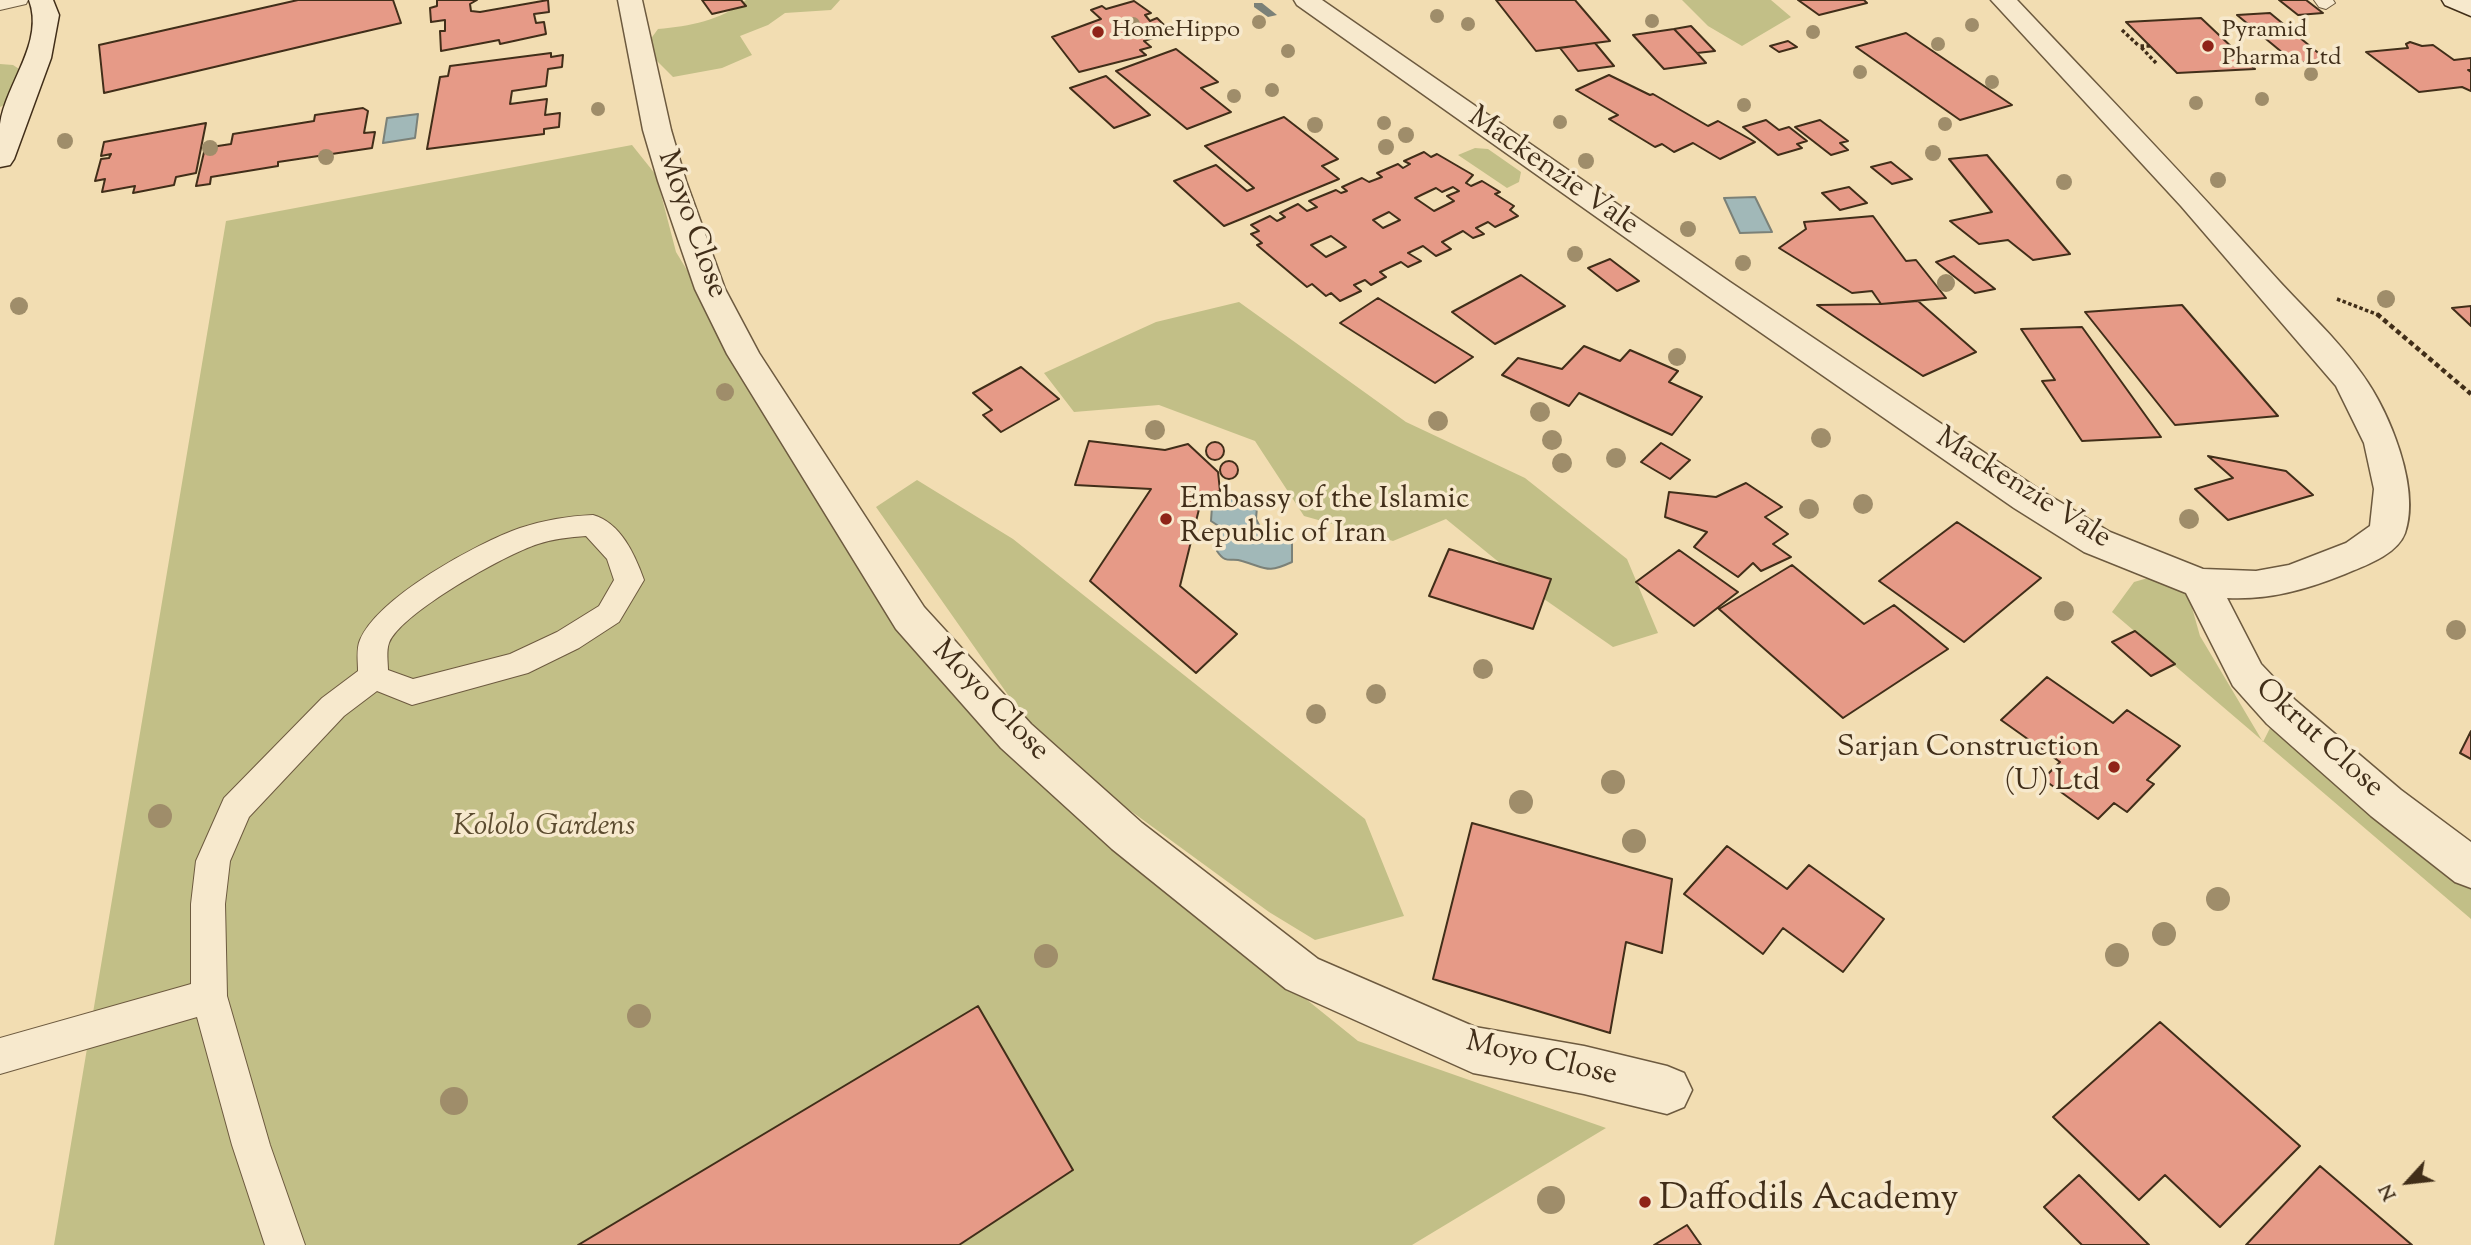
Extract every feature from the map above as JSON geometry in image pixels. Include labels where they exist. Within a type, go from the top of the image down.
[{"type":"street","points":[[0,159],[38,58],[47,15],[41,0]]},
{"type":"street","name":"Moyo Close","points":[[630,0],[657,130],[672,181],[710,289],[743,354],[910,618],[1016,736],[1127,836],[1302,974],[1473,1049],[1584,1070],[1667,1090]]},
{"type":"street","name":"Mackenzie Vale","points":[[1306,0],[1718,289],[2027,499],[2097,542],[2200,583],[2256,585],[2293,579],[2359,553],[2388,533],[2392,489],[2381,443],[2350,381],[2182,190],[2003,0]]},
{"type":"street","points":[[2454,0],[2471,9]]},
{"type":"street","name":"Okrut Close","points":[[2200,583],[2247,675],[2281,712],[2386,803],[2471,868]]},
{"type":"lane","points":[[0,4],[19,0]]},
{"type":"lane","points":[[593,525],[620,554],[629,580],[622,597],[610,614],[568,640],[517,664],[412,692],[373,677],[375,640],[397,611],[453,575],[526,537],[564,527],[593,525]]},
{"type":"lane","points":[[285,1245],[251,1145],[209,996],[208,904],[213,861],[236,808],[333,706],[373,677]]},
{"type":"lane","points":[[0,1056],[209,996]]},
{"type":"path","points":[[2122,30],[2156,62]]},
{"type":"path","points":[[2140,46],[2150,46]]},
{"type":"path","points":[[2333,297],[2380,316],[2471,394]]},
{"type":"green space","points":[[746,0],[840,0],[831,10],[785,13],[768,25],[740,36],[752,55],[722,68],[673,77],[644,48],[658,29],[715,18]]},
{"type":"green space","points":[[1682,0],[1771,0],[1791,17],[1742,46],[1708,26]]},
{"type":"green space","points":[[0,64],[13,65],[30,76],[24,96],[0,107]]},
{"type":"green space","name":"Kololo Gardens","points":[[632,145],[656,175],[676,252],[868,568],[1039,784],[1358,1041],[1606,1128],[1412,1245],[54,1245],[226,221]]},
{"type":"green space","points":[[1475,148],[1488,149],[1521,172],[1519,182],[1507,188],[1458,155]]},
{"type":"green space","points":[[1239,302],[1406,422],[1525,478],[1627,559],[1658,633],[1613,647],[1544,599],[1446,519],[1393,541],[1304,516],[1255,441],[1159,405],[1074,412],[1044,373],[1156,322]]},
{"type":"green space","points":[[917,480],[1013,539],[1365,819],[1404,916],[1315,940],[1269,912],[1046,749],[876,507]]},
{"type":"green space","points":[[2162,574],[2187,590],[2200,636],[2262,740],[2112,612],[2134,582]]},
{"type":"green space","points":[[2270,728],[2471,889],[2471,919],[2263,741]]},
{"type":"water","points":[[418,114],[415,138],[383,143],[387,118]]},
{"type":"water","points":[[1755,197],[1772,232],[1740,233],[1724,198]]},
{"type":"water","points":[[1227,499],[1246,500],[1257,507],[1256,519],[1261,529],[1278,532],[1292,543],[1292,562],[1267,569],[1226,559],[1220,555],[1217,551],[1223,529],[1211,521],[1212,506]]},
{"type":"building","points":[[298,0],[393,0],[401,23],[104,93],[99,45]]},
{"type":"building","points":[[437,0],[477,0],[470,4],[471,11],[480,12],[548,0],[549,12],[534,14],[536,23],[544,22],[546,34],[500,44],[499,40],[441,51],[440,31],[445,31],[445,20],[431,22],[430,8],[437,6]]},
{"type":"building","points":[[702,0],[741,0],[746,6],[712,14]]},
{"type":"building","points":[[1496,0],[1575,0],[1610,41],[1536,51]]},
{"type":"building","points":[[1798,0],[1864,0],[1867,3],[1819,15]]},
{"type":"building","points":[[2279,0],[2306,0],[2323,13],[2298,15]]},
{"type":"building","points":[[1134,1],[1151,13],[1145,15],[1150,21],[1157,18],[1171,32],[1144,41],[1151,47],[1140,50],[1146,55],[1079,72],[1052,37],[1101,19],[1091,10]]},
{"type":"building","points":[[2270,13],[2328,61],[2295,63],[2237,15]]},
{"type":"building","points":[[2201,18],[2255,69],[2177,73],[2126,22]]},
{"type":"building","points":[[1691,26],[1715,51],[1697,53],[1674,29]]},
{"type":"building","points":[[1674,29],[1706,63],[1664,69],[1633,35]]},
{"type":"building","points":[[1906,33],[2012,105],[1960,120],[1856,47]]},
{"type":"building","points":[[1788,41],[1797,47],[1779,52],[1770,46]]},
{"type":"building","points":[[2410,42],[2422,46],[2433,45],[2454,60],[2471,58],[2471,70],[2468,70],[2471,72],[2471,91],[2462,87],[2419,92],[2366,52],[2408,48],[2406,44]]},
{"type":"building","points":[[1595,43],[1614,66],[1578,71],[1560,48]]},
{"type":"building","points":[[1176,49],[1218,82],[1201,88],[1231,112],[1187,129],[1116,71]]},
{"type":"building","points":[[551,53],[551,57],[563,55],[562,67],[548,69],[546,86],[512,91],[510,104],[547,99],[545,115],[560,113],[559,127],[544,129],[544,134],[427,149],[440,77],[448,76],[450,66]]},
{"type":"building","points":[[1609,75],[1650,95],[1653,94],[1708,126],[1718,121],[1755,142],[1720,159],[1693,143],[1674,152],[1662,144],[1655,147],[1609,119],[1618,115],[1576,90]]},
{"type":"building","points":[[1106,76],[1150,115],[1114,128],[1070,88]]},
{"type":"building","points":[[363,108],[368,111],[364,133],[375,132],[372,148],[278,162],[278,166],[211,177],[210,184],[196,186],[205,148],[231,144],[233,134],[314,121],[315,115]]},
{"type":"building","points":[[1284,117],[1338,159],[1322,166],[1339,179],[1224,226],[1174,181],[1216,165],[1247,191],[1254,188],[1205,146]]},
{"type":"building","points":[[1766,120],[1779,130],[1789,127],[1807,141],[1797,144],[1802,148],[1778,155],[1743,127]]},
{"type":"building","points":[[1820,120],[1848,141],[1840,143],[1848,150],[1831,155],[1795,127]]},
{"type":"building","points":[[206,123],[196,173],[176,177],[174,185],[133,193],[135,186],[102,192],[105,179],[95,181],[101,159],[109,158],[111,154],[101,156],[104,142]]},
{"type":"building","points":[[1424,152],[1431,157],[1437,154],[1473,175],[1466,183],[1471,186],[1482,181],[1500,192],[1495,194],[1514,206],[1510,210],[1518,216],[1495,227],[1488,222],[1476,228],[1484,234],[1473,238],[1463,231],[1442,242],[1451,249],[1436,256],[1423,246],[1408,253],[1421,261],[1408,267],[1401,262],[1380,272],[1386,277],[1371,285],[1365,280],[1354,285],[1361,291],[1340,301],[1331,293],[1326,296],[1312,284],[1307,287],[1257,245],[1262,243],[1251,234],[1259,231],[1251,225],[1270,216],[1277,221],[1285,217],[1280,213],[1298,204],[1307,211],[1317,207],[1309,201],[1336,190],[1341,193],[1347,191],[1342,187],[1362,178],[1369,182],[1382,177],[1377,173],[1398,164],[1403,168],[1410,164],[1404,161]],"holes":[[[1453,187],[1459,191],[1447,196],[1454,201],[1434,211],[1415,198],[1436,188],[1442,192]],[[1389,212],[1400,220],[1383,228],[1373,220]],[[1331,236],[1346,247],[1326,257],[1311,245]]]},
{"type":"building","points":[[1987,155],[2070,254],[2033,260],[2008,240],[1979,244],[1950,221],[1992,212],[1949,159]]},
{"type":"building","points":[[1891,162],[1912,179],[1892,184],[1871,167]]},
{"type":"building","points":[[1849,187],[1867,203],[1840,210],[1822,193]]},
{"type":"building","points":[[1873,216],[1906,261],[1916,260],[1946,298],[1881,304],[1872,291],[1852,293],[1779,248],[1806,229],[1804,222]]},
{"type":"building","points":[[1954,256],[1995,289],[1975,293],[1936,262]]},
{"type":"building","points":[[1610,259],[1639,281],[1617,291],[1588,268]]},
{"type":"building","points":[[1521,275],[1565,306],[1495,344],[1452,312]]},
{"type":"building","points":[[1378,298],[1473,357],[1435,383],[1340,323]]},
{"type":"building","points":[[1918,301],[1976,352],[1923,376],[1817,305],[1881,304]]},
{"type":"building","points":[[2182,305],[2278,416],[2175,425],[2085,312]]},
{"type":"building","points":[[2471,306],[2471,326],[2452,308]]},
{"type":"building","points":[[2082,327],[2161,437],[2082,441],[2042,381],[2055,380],[2021,329]]},
{"type":"building","points":[[1584,346],[1620,361],[1630,350],[1678,371],[1669,382],[1702,397],[1672,435],[1579,393],[1569,406],[1502,375],[1518,358],[1562,369]]},
{"type":"building","points":[[1021,367],[1059,399],[1001,432],[983,415],[992,410],[973,393]]},
{"type":"building","points":[[1089,441],[1165,450],[1188,444],[1218,472],[1220,491],[1202,497],[1180,586],[1237,634],[1196,673],[1090,581],[1151,489],[1075,485]]},
{"type":"building","points":[[1215,442],[1221,445],[1224,451],[1221,457],[1215,460],[1209,457],[1206,451],[1209,445]]},
{"type":"building","points":[[1661,443],[1690,460],[1670,479],[1641,462]]},
{"type":"building","points":[[2208,456],[2286,471],[2313,495],[2228,520],[2195,489],[2233,478]]},
{"type":"building","points":[[1225,461],[1233,461],[1238,470],[1236,477],[1225,479],[1220,474],[1220,466]]},
{"type":"building","points":[[1746,483],[1782,507],[1765,517],[1788,534],[1773,544],[1791,557],[1761,571],[1753,563],[1738,577],[1694,547],[1707,532],[1665,517],[1669,492],[1716,497]]},
{"type":"building","points":[[1957,522],[2041,578],[1964,642],[1879,581]]},
{"type":"building","points":[[1449,549],[1551,579],[1533,629],[1429,596]]},
{"type":"building","points":[[1679,550],[1738,592],[1694,626],[1636,582]]},
{"type":"building","points":[[1792,565],[1864,624],[1894,605],[1948,649],[1843,718],[1719,609]]},
{"type":"building","points":[[2135,631],[2175,664],[2151,676],[2112,642]]},
{"type":"building","points":[[2047,677],[2113,723],[2127,710],[2180,746],[2147,780],[2154,784],[2127,812],[2114,803],[2098,819],[2043,779],[2060,762],[2001,720]]},
{"type":"building","points":[[2471,731],[2471,759],[2460,753]]},
{"type":"building","points":[[1472,823],[1672,879],[1662,953],[1626,942],[1610,1033],[1433,979]]},
{"type":"building","points":[[1727,846],[1787,889],[1809,865],[1884,919],[1843,972],[1783,928],[1763,954],[1684,894]]},
{"type":"building","points":[[978,1006],[1073,1170],[959,1245],[578,1245]]},
{"type":"building","points":[[2160,1022],[2300,1146],[2220,1227],[2165,1175],[2139,1200],[2053,1117]]},
{"type":"building","points":[[2320,1166],[2412,1245],[2246,1245]]},
{"type":"building","points":[[2079,1175],[2149,1245],[2082,1245],[2044,1207]]},
{"type":"building","points":[[1687,1225],[1701,1245],[1654,1245]]},
{"type":"waterway","points":[[1258,5],[1272,15]]},
{"type":"place","name":"HomeHippo","points":[[1098,32]]},
{"type":"place","name":"Pyramid Pharma Ltd","points":[[2208,46]]},
{"type":"place","name":"Embassy of the Islamic Republic of Iran","points":[[1166,519]]},
{"type":"place","name":"Sarjan Construction (U) Ltd","points":[[2114,767]]},
{"type":"place","name":"Daffodils Academy","points":[[1645,1202]]}]
